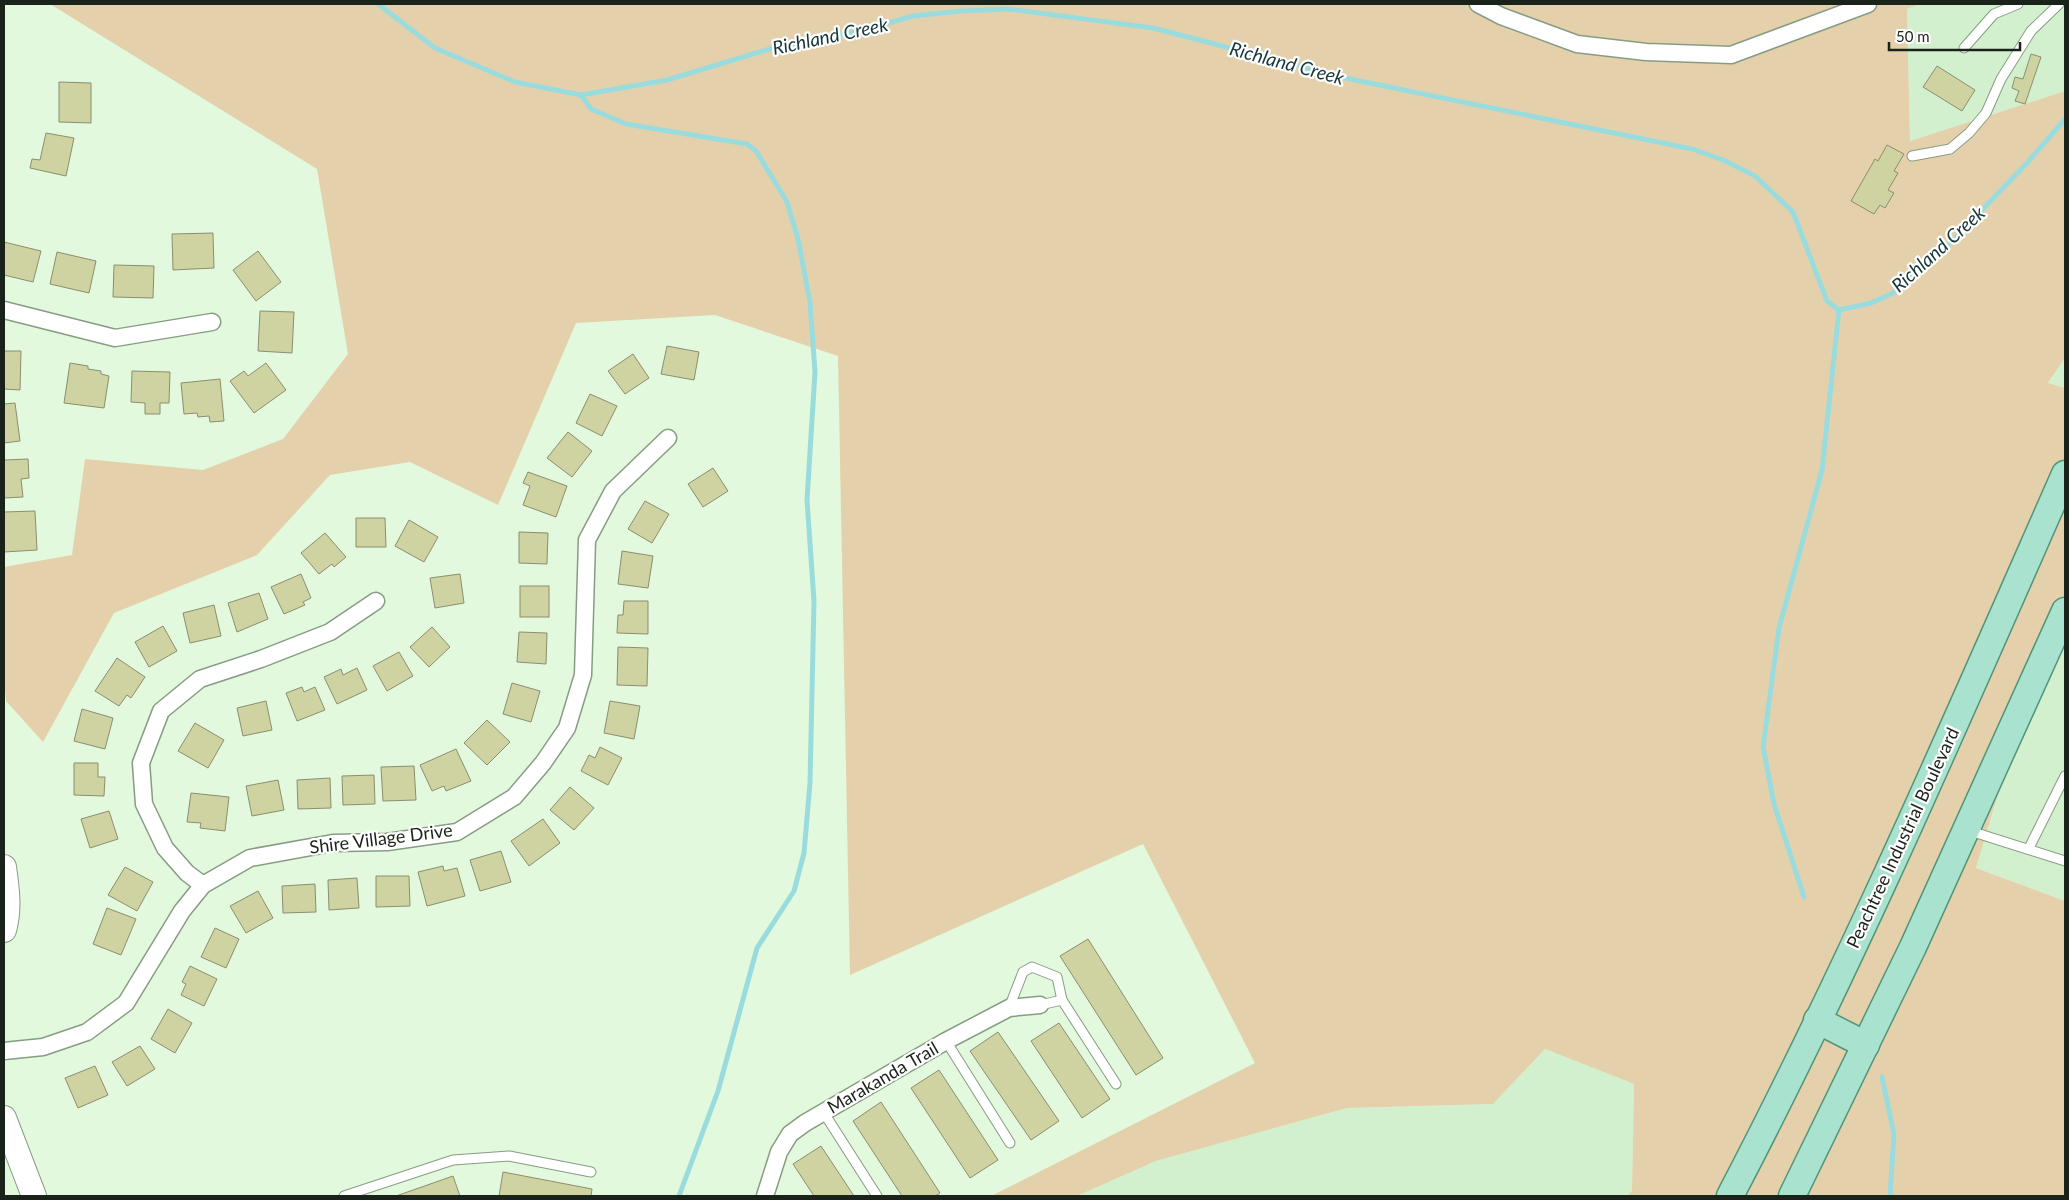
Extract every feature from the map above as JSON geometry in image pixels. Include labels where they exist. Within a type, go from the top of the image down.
[{"type":"main road","name":"Peachtree Industrial Boulevard","points":[[1730,1196],[1817,1020],[1968,696],[2065,474]]},
{"type":"main road","points":[[1792,1196],[1866,1045],[1967,830],[2065,611]]},
{"type":"main road","points":[[1817,1020],[1866,1045]]},
{"type":"street","points":[[1478,4],[1501,16],[1577,44],[1646,52],[1731,55],[1868,4]]},
{"type":"street","points":[[4,310],[115,338],[212,322]]},
{"type":"street","name":"Shire Village Drive","points":[[4,1051],[43,1047],[87,1032],[126,1003],[182,911],[203,885],[250,858],[333,843],[387,842],[457,832],[514,797],[543,763],[567,728],[583,675],[588,540],[612,490],[668,438]]},
{"type":"street","points":[[203,885],[187,873],[165,848],[144,804],[141,763],[161,711],[200,679],[261,660],[330,632],[376,601]]},
{"type":"street","points":[[4,866],[8,889],[7,920],[4,930]]},
{"type":"street","name":"Marakanda Trail","points":[[765,1196],[779,1152],[790,1134],[946,1041],[1010,1008],[1040,1005]]},
{"type":"street","points":[[4,1118],[34,1196]]},
{"type":"lane","points":[[1964,48],[1994,14],[2018,4]]},
{"type":"lane","points":[[1912,156],[1950,149],[1969,133],[1986,113],[2001,79],[2031,31],[2059,4]]},
{"type":"lane","points":[[2029,848],[2065,776]]},
{"type":"lane","points":[[1967,830],[2029,848],[2065,861]]},
{"type":"lane","points":[[1010,1008],[1024,972],[1032,967],[1056,977],[1062,1000],[1116,1084]]},
{"type":"lane","points":[[1040,1005],[1062,1000]]},
{"type":"lane","points":[[946,1041],[1010,1143]]},
{"type":"lane","points":[[824,1113],[877,1196]]},
{"type":"lane","points":[[344,1196],[454,1160],[509,1156],[591,1172]]},
{"type":"shaded area","points":[[50,4],[1920,4],[1907,9],[1910,141],[2065,91],[2065,358],[2048,383],[2065,388],[2065,618],[2014,740],[1976,868],[2065,901],[2065,1196],[1627,1196],[1632,1191],[1634,1084],[1545,1049],[1493,1104],[1347,1108],[1156,1161],[1077,1196],[991,1196],[1255,1063],[1143,844],[850,975],[838,356],[715,315],[576,323],[498,505],[410,462],[330,475],[257,555],[114,613],[43,742],[6,701],[4,677],[4,567],[72,555],[85,459],[203,470],[283,439],[348,354],[317,169]]},
{"type":"shaded area","points":[[1920,4],[2065,4],[2065,91],[1910,141],[1907,9]]},
{"type":"shaded area","points":[[2065,358],[2065,388],[2048,384]]},
{"type":"shaded area","points":[[2065,618],[2065,901],[1976,868],[2014,740]]},
{"type":"shaded area","points":[[1545,1049],[1634,1084],[1632,1191],[1627,1196],[1077,1196],[1156,1161],[1347,1108],[1493,1104]]},
{"type":"building","points":[[2031,54],[2041,57],[2025,104],[2015,101],[2019,91],[2012,88],[2015,77],[2023,79]]},
{"type":"building","points":[[1937,66],[1975,90],[1962,111],[1923,87]]},
{"type":"building","points":[[59,82],[91,83],[91,123],[59,122]]},
{"type":"building","points":[[46,133],[74,138],[66,176],[30,168],[32,159],[40,160]]},
{"type":"building","points":[[1887,145],[1904,154],[1894,171],[1898,173],[1888,190],[1894,193],[1885,208],[1880,205],[1874,214],[1851,201],[1875,159],[1878,161]]},
{"type":"building","points":[[213,233],[214,268],[173,270],[172,234]]},
{"type":"building","points":[[4,242],[41,251],[33,282],[4,275]]},
{"type":"building","points":[[258,251],[281,282],[256,301],[233,270]]},
{"type":"building","points":[[57,252],[96,261],[89,293],[50,284]]},
{"type":"building","points":[[114,265],[154,266],[153,298],[113,297]]},
{"type":"building","points":[[260,311],[294,312],[292,353],[258,351]]},
{"type":"building","points":[[667,346],[699,352],[694,380],[661,374]]},
{"type":"building","points":[[4,351],[21,351],[20,390],[4,389]]},
{"type":"building","points":[[633,354],[649,378],[625,394],[608,371]]},
{"type":"building","points":[[70,363],[88,366],[88,369],[101,371],[101,374],[109,376],[104,408],[64,403]]},
{"type":"building","points":[[266,363],[286,390],[254,413],[230,381],[244,371],[248,376]]},
{"type":"building","points":[[132,371],[170,372],[169,403],[160,403],[160,414],[145,414],[145,403],[131,402]]},
{"type":"building","points":[[220,379],[224,421],[210,422],[209,416],[198,417],[197,413],[184,414],[181,383]]},
{"type":"building","points":[[590,394],[617,406],[602,436],[576,423]]},
{"type":"building","points":[[15,403],[20,441],[4,443],[4,404]]},
{"type":"building","points":[[568,432],[592,451],[572,477],[547,458]]},
{"type":"building","points":[[28,459],[29,478],[21,479],[23,497],[4,498],[4,460]]},
{"type":"building","points":[[713,468],[728,491],[703,507],[688,484]]},
{"type":"building","points":[[528,472],[567,486],[556,517],[523,505],[530,486],[523,483]]},
{"type":"building","points":[[645,501],[669,514],[652,543],[628,529]]},
{"type":"building","points":[[35,511],[37,550],[4,552],[4,512]]},
{"type":"building","points":[[356,518],[385,518],[386,547],[356,547]]},
{"type":"building","points":[[409,520],[438,537],[424,562],[395,546]]},
{"type":"building","points":[[519,532],[548,533],[547,564],[519,563]]},
{"type":"building","points":[[325,533],[346,557],[334,567],[332,564],[319,574],[301,553]]},
{"type":"building","points":[[622,551],[653,556],[648,588],[618,584]]},
{"type":"building","points":[[301,574],[311,598],[303,602],[305,605],[284,614],[271,587]]},
{"type":"building","points":[[460,574],[464,603],[435,608],[430,578]]},
{"type":"building","points":[[520,586],[549,586],[549,617],[520,617]]},
{"type":"building","points":[[259,593],[268,619],[237,632],[228,603]]},
{"type":"building","points":[[624,601],[648,601],[648,634],[617,633],[618,615],[623,615]]},
{"type":"building","points":[[214,605],[221,636],[190,643],[183,613]]},
{"type":"building","points":[[163,626],[177,651],[149,667],[135,642]]},
{"type":"building","points":[[432,627],[450,647],[429,667],[410,647]]},
{"type":"building","points":[[519,632],[547,633],[546,664],[517,662]]},
{"type":"building","points":[[618,647],[648,648],[647,686],[617,685]]},
{"type":"building","points":[[399,652],[413,676],[387,691],[373,666]]},
{"type":"building","points":[[117,658],[145,677],[131,698],[127,695],[119,706],[95,691]]},
{"type":"building","points":[[357,668],[367,690],[337,704],[324,677],[341,669],[343,675]]},
{"type":"building","points":[[512,683],[540,691],[531,722],[503,714]]},
{"type":"building","points":[[302,687],[304,692],[315,687],[325,710],[297,721],[286,693]]},
{"type":"building","points":[[266,701],[272,730],[243,736],[237,708]]},
{"type":"building","points":[[610,701],[640,706],[634,739],[604,733]]},
{"type":"building","points":[[82,709],[113,718],[105,749],[74,741]]},
{"type":"building","points":[[487,720],[510,742],[487,765],[464,743]]},
{"type":"building","points":[[195,723],[224,740],[208,768],[178,751]]},
{"type":"building","points":[[600,747],[622,758],[608,785],[581,771],[589,755],[595,758]]},
{"type":"building","points":[[456,749],[471,781],[446,791],[444,786],[432,791],[420,765]]},
{"type":"building","points":[[74,763],[98,763],[98,777],[105,777],[104,796],[74,795]]},
{"type":"building","points":[[414,766],[416,800],[383,801],[381,767]]},
{"type":"building","points":[[374,775],[375,804],[343,805],[342,776]]},
{"type":"building","points":[[330,778],[331,808],[298,809],[297,780]]},
{"type":"building","points":[[278,780],[284,810],[252,816],[246,786]]},
{"type":"building","points":[[570,787],[594,808],[574,830],[550,810]]},
{"type":"building","points":[[191,793],[229,797],[225,831],[200,828],[201,823],[187,822]]},
{"type":"building","points":[[109,811],[118,839],[90,848],[81,819]]},
{"type":"building","points":[[543,819],[560,843],[529,866],[511,841]]},
{"type":"building","points":[[501,851],[511,882],[480,891],[470,860]]},
{"type":"building","points":[[443,866],[444,871],[457,868],[465,896],[427,906],[418,872]]},
{"type":"building","points":[[125,867],[153,882],[137,911],[108,895]]},
{"type":"building","points":[[376,876],[409,876],[410,906],[376,907]]},
{"type":"building","points":[[357,878],[359,908],[329,910],[328,880]]},
{"type":"building","points":[[315,884],[316,912],[283,913],[282,886]]},
{"type":"building","points":[[258,891],[273,918],[246,933],[230,906]]},
{"type":"building","points":[[107,908],[136,919],[121,955],[93,944]]},
{"type":"building","points":[[215,928],[239,939],[226,968],[201,957]]},
{"type":"building","points":[[1088,939],[1163,1058],[1136,1075],[1060,956]]},
{"type":"building","points":[[190,966],[217,979],[204,1006],[181,995],[186,984],[182,982]]},
{"type":"building","points":[[168,1009],[192,1023],[175,1053],[151,1039]]},
{"type":"building","points":[[1059,1023],[1110,1099],[1082,1118],[1031,1041]]},
{"type":"building","points":[[998,1032],[1059,1121],[1031,1140],[970,1051]]},
{"type":"building","points":[[140,1046],[155,1069],[127,1086],[112,1062]]},
{"type":"building","points":[[95,1066],[108,1095],[78,1108],[65,1078]]},
{"type":"building","points":[[939,1070],[998,1160],[970,1178],[911,1088]]},
{"type":"building","points":[[881,1102],[940,1193],[935,1196],[902,1196],[853,1121]]},
{"type":"building","points":[[821,1146],[854,1196],[814,1196],[793,1164]]},
{"type":"building","points":[[503,1172],[592,1189],[591,1196],[499,1196]]},
{"type":"building","points":[[453,1176],[460,1196],[396,1196]]},
{"type":"waterway","name":"Richland Creek","points":[[378,4],[435,48],[515,82],[581,95],[667,80],[776,47],[867,29],[913,16],[1008,9],[1153,28],[1350,79],[1692,149],[1723,160],[1755,176],[1793,212],[1827,301],[1839,310],[1871,303],[1893,293],[1955,238],[2027,163],[2065,119]]},
{"type":"waterway","points":[[581,95],[591,109],[626,124],[747,144],[756,151],[787,202],[798,239],[810,302],[815,372],[807,500],[814,601],[810,783],[804,853],[794,891],[757,948],[718,1091],[679,1196]]},
{"type":"waterway","points":[[1804,897],[1774,804],[1763,747],[1779,628],[1822,470],[1839,310]]},
{"type":"waterway","points":[[1882,1077],[1894,1135],[1890,1196]]}]
